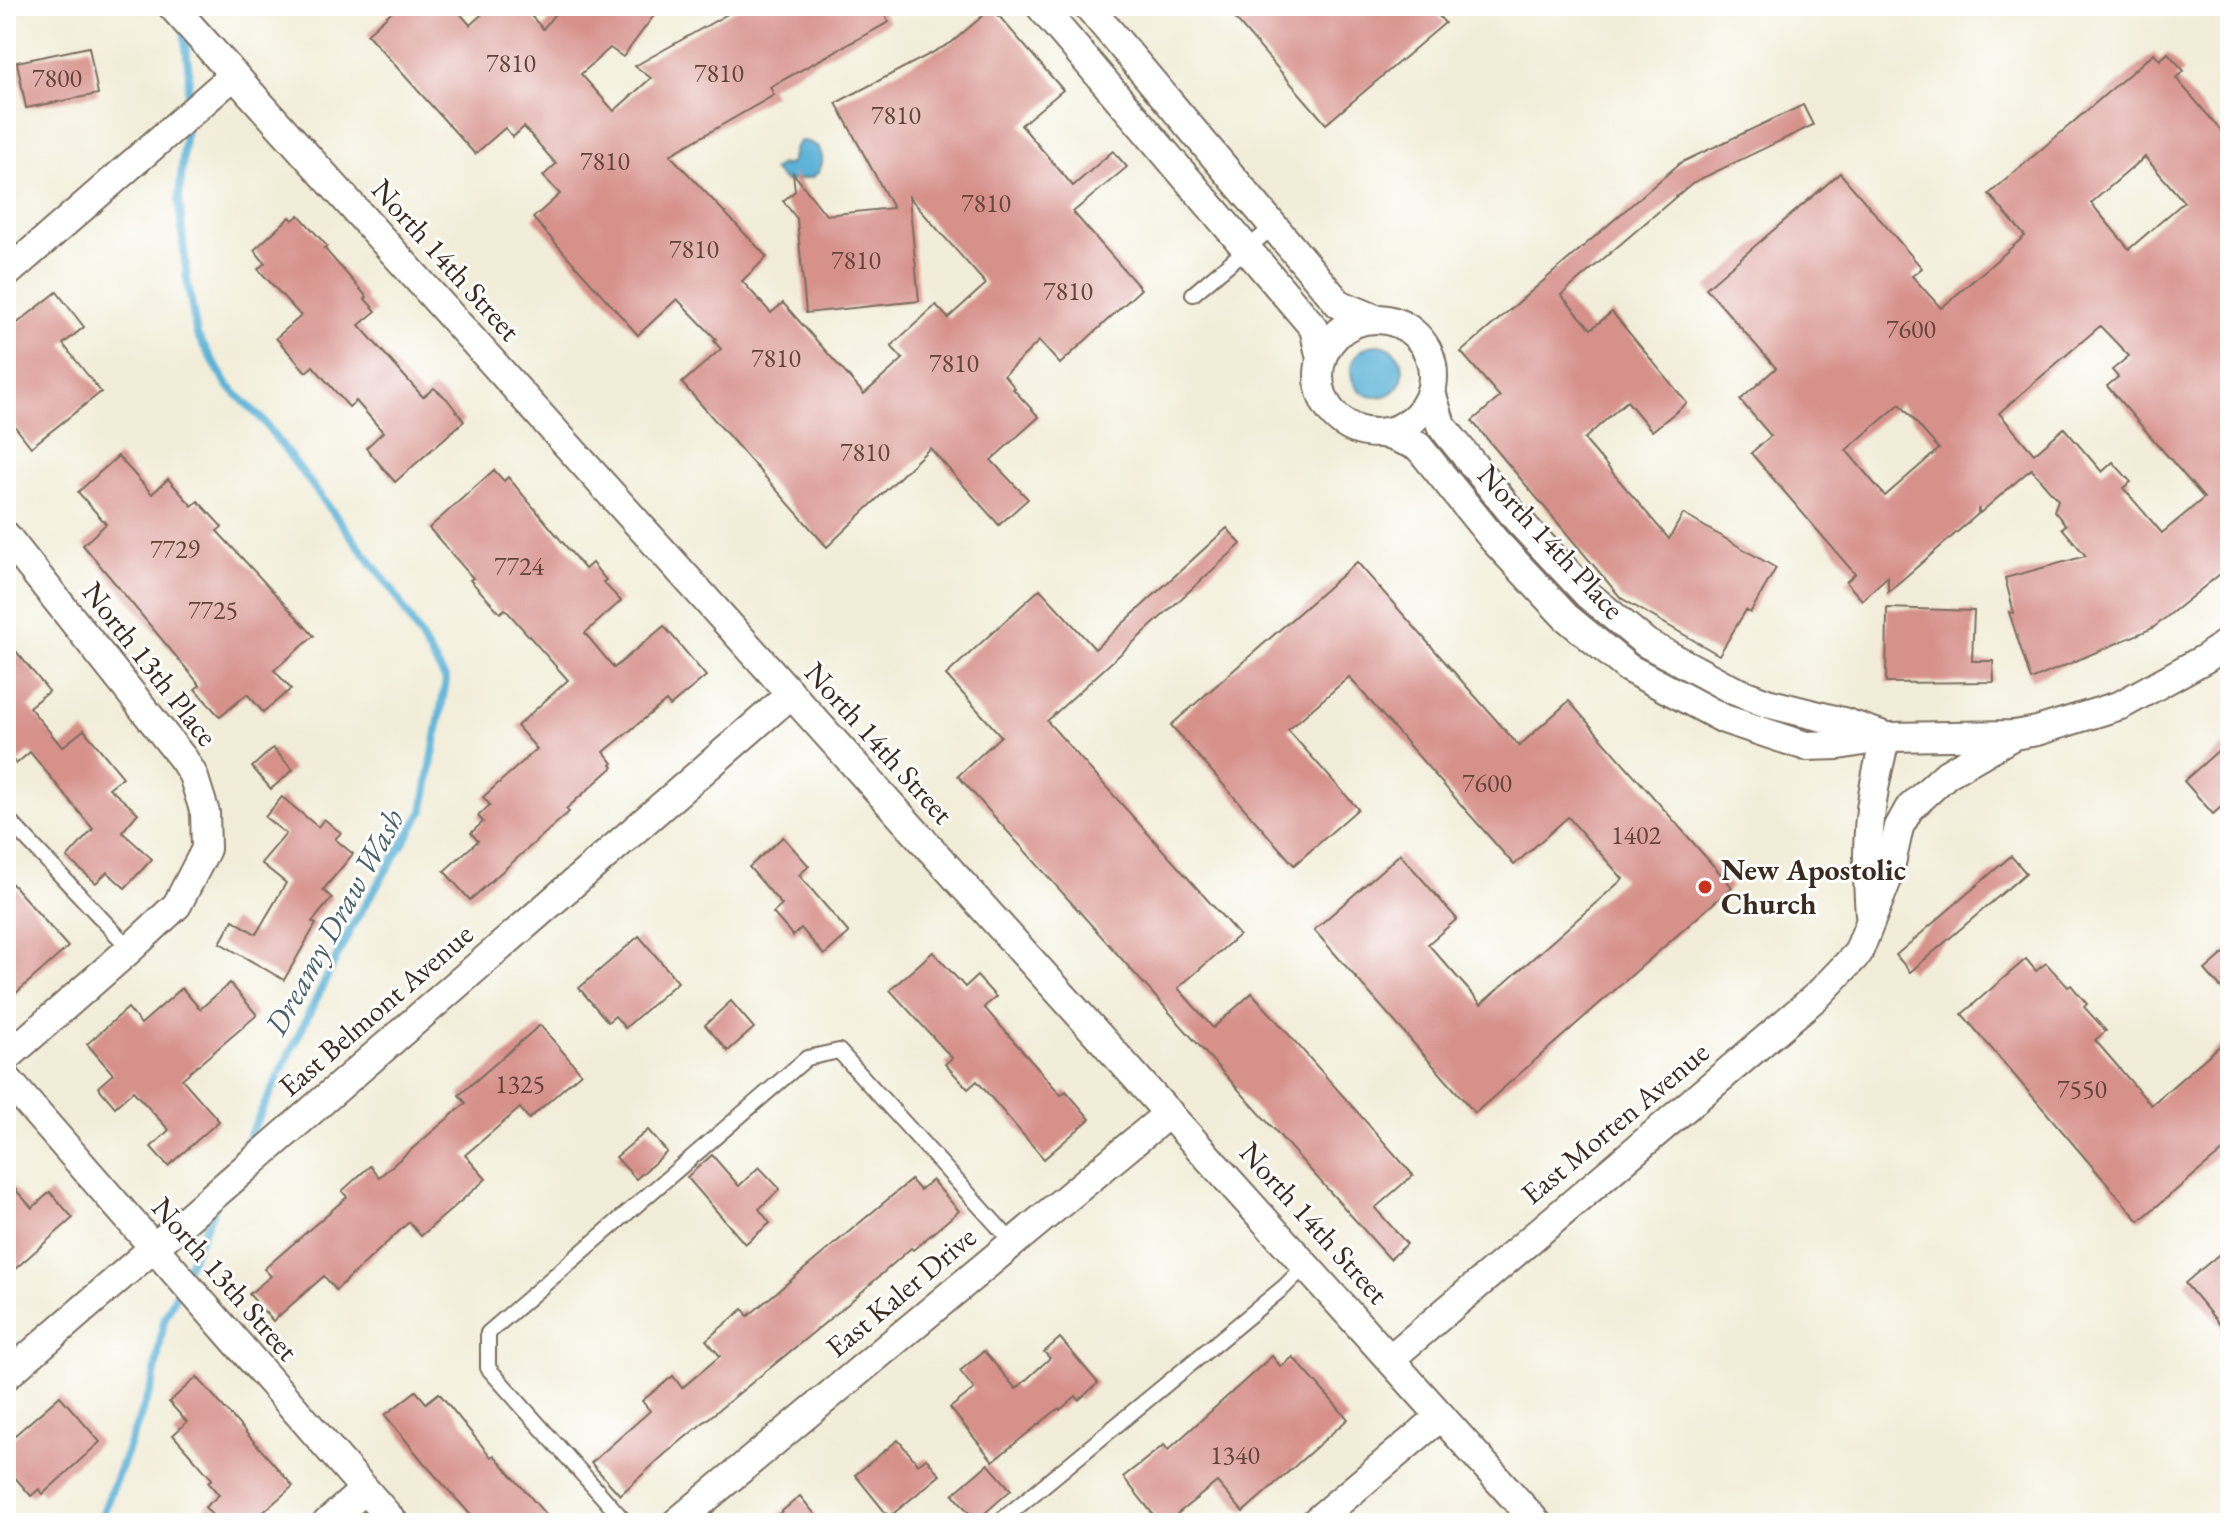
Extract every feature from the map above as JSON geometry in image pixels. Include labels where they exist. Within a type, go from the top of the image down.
[{"type":"street","name":"North 14th Street","points":[[172,6],[1537,1523]]},
{"type":"street","name":"North 14th Place","points":[[1040,6],[1314,328],[1321,359],[1318,375],[1320,391],[1337,419],[1351,428],[1367,433],[1383,433],[1418,446],[1494,540],[1566,617],[1628,668],[1724,719],[1806,746],[1839,745],[1886,737]]},
{"type":"street","name":"North 14th Place","points":[[1088,6],[1339,304],[1373,318],[1390,320],[1419,337],[1428,351],[1433,368],[1431,392],[1441,425],[1518,520],[1588,595],[1646,643],[1733,690],[1767,703],[1843,722],[1886,737]]},
{"type":"street","points":[[6,274],[234,75]]},
{"type":"street","points":[[1321,359],[1329,343],[1341,330],[1373,318]]},
{"type":"street","points":[[1383,433],[1413,419],[1424,407],[1431,392]]},
{"type":"street","name":"North 13th Place","points":[[6,536],[184,760],[193,775],[205,813],[206,849],[177,905],[130,949]]},
{"type":"street","name":"East Morten Avenue","points":[[1886,737],[2014,735],[2073,722],[2121,705],[2206,658],[2230,641]]},
{"type":"street","name":"East Belmont Avenue","points":[[6,1376],[790,695]]},
{"type":"street","name":"East Morten Avenue","points":[[1390,1359],[1818,995],[1858,953],[1888,877],[1899,827],[1909,809],[1947,774],[2014,735]]},
{"type":"street","points":[[1870,927],[1866,859],[1869,819],[1874,778],[1886,737]]},
{"type":"street","points":[[6,1058],[130,949]]},
{"type":"street","name":"North 13th Street","points":[[6,1078],[394,1523]]},
{"type":"street","name":"East Kaler Drive","points":[[676,1523],[1169,1113]]},
{"type":"street","points":[[1314,1523],[1441,1416]]},
{"type":"street","points":[[327,1523],[364,1490]]},
{"type":"lane","points":[[1193,294],[1274,226]]},
{"type":"lane","points":[[6,817],[130,949]]},
{"type":"lane","points":[[626,1523],[488,1368],[488,1333],[807,1058],[839,1051],[1013,1243]]},
{"type":"lane","points":[[998,1523],[1284,1287],[1306,1265]]},
{"type":"water","points":[[800,141],[818,149],[821,165],[813,177],[785,182],[773,170],[781,164],[791,163]]},
{"type":"water","points":[[1377,345],[1395,353],[1403,371],[1395,389],[1377,397],[1359,389],[1351,371],[1359,353]]},
{"type":"building","points":[[398,6],[454,6],[470,25],[491,6],[522,6],[543,29],[561,6],[661,6],[623,57],[610,48],[581,74],[614,111],[651,78],[635,66],[742,6],[880,6],[889,22],[770,87],[774,95],[670,155],[767,257],[742,281],[771,313],[783,303],[864,394],[903,359],[891,346],[936,305],[948,318],[986,284],[909,197],[919,301],[806,313],[797,219],[783,201],[795,191],[793,173],[826,215],[893,208],[836,103],[951,43],[992,8],[1063,90],[1021,125],[1073,186],[1113,151],[1127,167],[1073,212],[1141,289],[1060,364],[1039,341],[1004,375],[1039,417],[991,460],[1028,499],[999,525],[930,448],[827,547],[682,383],[721,349],[714,341],[716,339],[677,299],[638,335],[533,218],[560,194],[543,176],[556,164],[524,127],[513,137],[505,128],[475,154],[367,34]]},
{"type":"building","points":[[1224,6],[1430,6],[1445,23],[1326,124]]},
{"type":"building","points":[[89,47],[98,94],[26,108],[17,62]]},
{"type":"building","points":[[2154,53],[2160,60],[2168,53],[2184,71],[2176,78],[2230,141],[2230,566],[2153,628],[2031,680],[2009,612],[2014,613],[2005,578],[2086,556],[2062,528],[2066,525],[2054,511],[2058,500],[2031,469],[1980,513],[1978,508],[1978,514],[1888,592],[1888,576],[1862,600],[1846,582],[1855,574],[1751,453],[1771,436],[1740,400],[1776,368],[1706,288],[1840,173],[1922,268],[1912,276],[1941,308],[2025,236],[1989,194]],"holes":[[[2145,157],[2184,202],[2129,249],[2091,203]],[[2100,326],[2129,356],[2112,370],[2118,377],[2107,386],[2204,498],[2162,533],[2123,488],[2131,482],[2113,462],[2102,472],[2064,428],[2034,454],[1999,413]],[[1900,404],[1939,449],[1885,496],[1846,450]]]},
{"type":"building","points":[[1803,105],[1813,125],[1692,183],[1561,295],[1591,329],[1612,312],[1687,403],[1652,431],[1627,401],[1584,439],[1669,539],[1683,514],[1776,568],[1750,613],[1746,610],[1719,655],[1621,598],[1472,421],[1500,397],[1461,352],[1680,163]]},
{"type":"building","points":[[299,215],[327,246],[324,248],[376,311],[359,325],[423,397],[434,388],[464,421],[395,482],[366,448],[383,432],[356,401],[349,407],[313,366],[306,372],[276,338],[301,316],[258,269],[265,263],[254,250],[290,217],[293,220]]},
{"type":"building","points":[[57,292],[84,327],[63,344],[101,392],[31,447],[6,415],[6,332]]},
{"type":"building","points":[[118,456],[152,494],[168,479],[192,506],[198,501],[222,527],[217,531],[314,636],[274,670],[291,689],[263,712],[247,694],[220,717],[195,689],[200,685],[83,545],[106,524],[78,492]]},
{"type":"building","points":[[494,470],[504,481],[508,477],[585,569],[592,563],[606,580],[603,582],[621,601],[585,633],[614,668],[664,626],[706,676],[670,706],[666,701],[604,752],[613,767],[566,809],[569,812],[470,900],[444,871],[478,841],[471,833],[483,822],[478,816],[490,805],[483,797],[537,749],[517,726],[568,680],[505,609],[500,613],[429,528]]},
{"type":"building","points":[[1227,528],[1241,544],[1047,721],[1239,935],[1178,988],[1213,1028],[1252,993],[1413,1175],[1375,1208],[1407,1244],[1390,1259],[958,776],[1001,736],[946,675],[1040,589],[1095,649]]},
{"type":"building","points":[[1357,562],[1519,746],[1569,701],[1732,887],[1475,1113],[1314,930],[1400,854],[1457,919],[1428,944],[1481,1004],[1623,879],[1568,817],[1514,865],[1349,677],[1288,730],[1358,809],[1294,865],[1171,725]]},
{"type":"building","points":[[1887,608],[1974,611],[1972,661],[1993,661],[1994,682],[1886,683]]},
{"type":"building","points":[[6,639],[49,691],[29,707],[62,747],[84,730],[123,777],[109,788],[138,813],[122,832],[152,859],[125,888],[107,872],[96,883],[67,858],[93,829],[30,752],[16,764],[6,752]]},
{"type":"building","points":[[2230,740],[2230,799],[2213,814],[2184,781]]},
{"type":"building","points":[[273,748],[293,770],[271,789],[252,767]]},
{"type":"building","points":[[282,797],[318,827],[324,819],[341,833],[335,839],[353,854],[323,890],[332,898],[312,922],[316,924],[284,980],[220,943],[233,920],[256,934],[286,883],[261,863],[286,834],[265,817]]},
{"type":"building","points":[[783,837],[809,866],[799,875],[849,933],[824,955],[801,928],[793,936],[773,913],[782,905],[749,867]]},
{"type":"building","points":[[2011,856],[2026,873],[1910,972],[1896,955]]},
{"type":"building","points":[[6,877],[68,947],[6,1002]]},
{"type":"building","points":[[639,936],[678,982],[625,1028],[615,1016],[608,1022],[579,988]]},
{"type":"building","points":[[2230,948],[2230,998],[2205,970]]},
{"type":"building","points":[[933,952],[965,987],[977,976],[996,997],[984,1007],[1061,1095],[1066,1091],[1090,1119],[1044,1159],[977,1081],[968,1089],[945,1064],[952,1058],[890,990]]},
{"type":"building","points":[[2026,959],[2036,971],[2046,963],[2068,987],[2071,985],[2087,1004],[2084,1007],[2106,1031],[2095,1040],[2151,1105],[2230,1037],[2230,1145],[2139,1221],[1962,1014]]},
{"type":"building","points":[[230,983],[257,1015],[182,1079],[219,1121],[168,1166],[151,1147],[169,1130],[133,1091],[115,1107],[98,1087],[113,1074],[87,1044],[128,1008],[141,1024],[182,988],[200,1009]]},
{"type":"building","points":[[731,1001],[754,1028],[728,1051],[705,1025]]},
{"type":"building","points":[[540,1025],[581,1073],[529,1119],[520,1108],[465,1155],[486,1179],[421,1236],[409,1222],[336,1290],[324,1276],[273,1321],[249,1294],[271,1276],[264,1269],[347,1197],[342,1191],[370,1166],[379,1177],[466,1103],[459,1095]]},
{"type":"building","points":[[648,1130],[667,1152],[636,1179],[616,1157]]},
{"type":"building","points":[[712,1155],[739,1186],[759,1167],[780,1189],[759,1209],[770,1223],[745,1244],[687,1177]]},
{"type":"building","points":[[6,1179],[32,1208],[50,1192],[73,1218],[6,1277]]},
{"type":"building","points":[[911,1180],[920,1190],[932,1180],[959,1211],[665,1454],[620,1495],[591,1463],[650,1411],[642,1401],[673,1376],[682,1388],[720,1356],[706,1340],[743,1309],[748,1316]]},
{"type":"building","points":[[2230,1245],[2230,1337],[2185,1283]]},
{"type":"building","points":[[1060,1338],[1098,1383],[1079,1400],[1076,1396],[1059,1408],[993,1461],[950,1408],[974,1389],[960,1371],[984,1351],[1016,1389],[1050,1358],[1044,1352]]},
{"type":"building","points":[[1272,1356],[1281,1367],[1293,1357],[1348,1419],[1243,1512],[1217,1482],[1166,1523],[1160,1523],[1123,1477],[1164,1445],[1168,1450]]},
{"type":"building","points":[[197,1377],[293,1486],[251,1523],[219,1523],[205,1507],[219,1495],[208,1482],[212,1479],[173,1435],[187,1422],[169,1402]]},
{"type":"building","points":[[416,1391],[426,1403],[439,1393],[491,1457],[494,1455],[553,1523],[478,1523],[385,1415]]},
{"type":"building","points":[[60,1396],[100,1442],[43,1494],[39,1489],[31,1496],[6,1467],[6,1443]]},
{"type":"building","points":[[898,1440],[918,1464],[926,1458],[940,1475],[889,1517],[855,1475]]},
{"type":"building","points":[[988,1464],[1011,1490],[976,1521],[953,1494]]},
{"type":"building","points":[[800,1496],[822,1523],[768,1523]]},
{"type":"waterway","name":"Dreamy Draw Wash","points":[[184,31],[189,73],[187,109]]},
{"type":"waterway","name":"Dreamy Draw Wash","points":[[186,126],[179,199],[187,280],[197,335],[228,386],[261,418],[393,591],[446,680],[423,811],[352,926],[237,1161]]},
{"type":"waterway","name":"Dreamy Draw Wash","points":[[185,1273],[214,1209]]},
{"type":"waterway","name":"Dreamy Draw Wash","points":[[99,1523],[153,1383],[164,1320],[180,1286]]},
{"type":"place","name":"New Apostolic Church","points":[[1705,887]]}]
